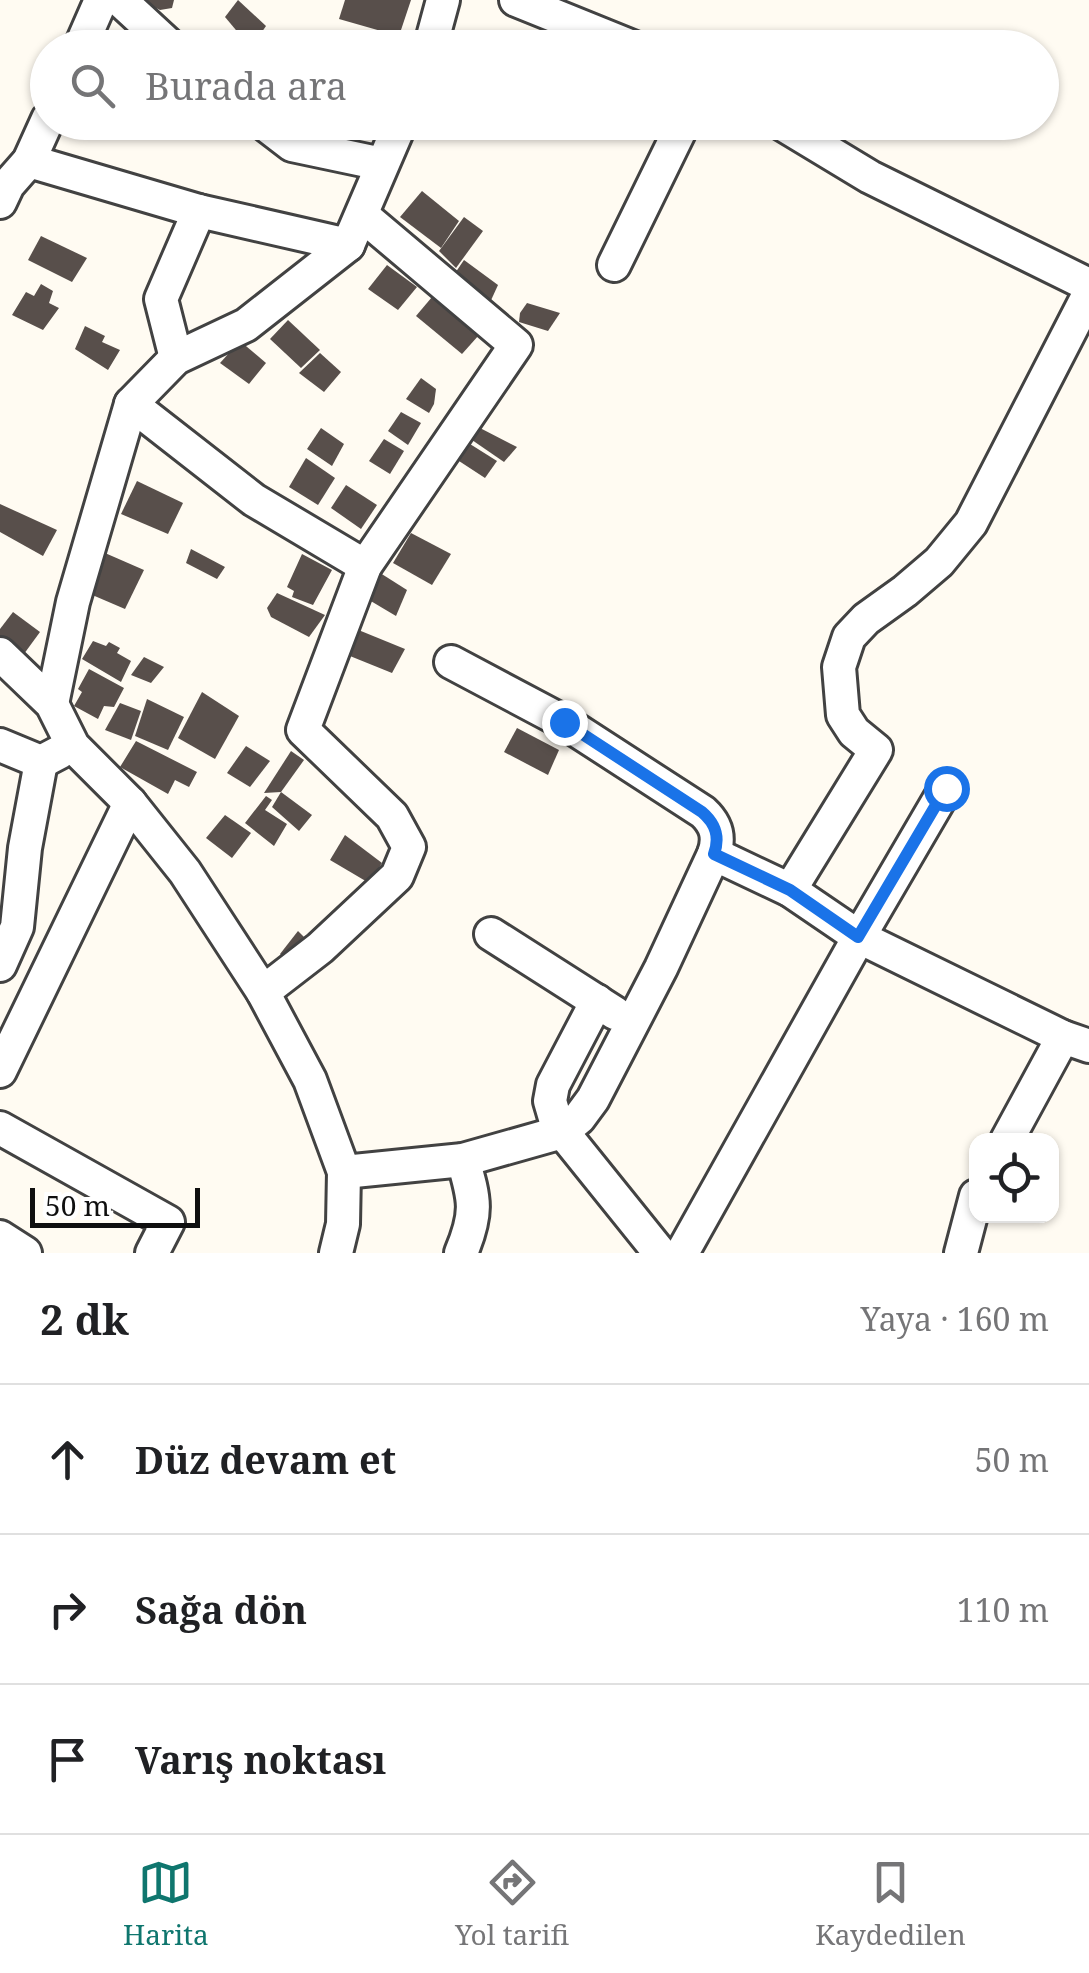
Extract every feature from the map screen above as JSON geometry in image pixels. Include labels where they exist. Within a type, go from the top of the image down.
[{"type":"street","points":[[88,30],[101,0]]},
{"type":"street","points":[[120,0],[152,30]]},
{"type":"street","points":[[435,30],[443,0]]},
{"type":"street","points":[[516,0],[590,30]]},
{"type":"street","points":[[35,140],[9,183],[199,211],[348,245]]},
{"type":"street","points":[[287,140],[382,164]]},
{"type":"street","points":[[52,704],[73,602],[132,404],[176,358],[246,325],[348,245],[393,140]]},
{"type":"street","points":[[614,265],[675,140]]},
{"type":"street","points":[[808,140],[870,177],[1089,286]]},
{"type":"street","points":[[176,358],[161,299],[199,211]]},
{"type":"street","points":[[263,992],[320,948],[396,876],[409,847],[392,816],[303,730],[365,566],[516,345],[362,215]]},
{"type":"street","points":[[790,890],[876,750],[854,732],[843,715],[840,667],[850,637],[866,619],[939,562],[971,524],[1089,294]]},
{"type":"street","points":[[132,404],[254,500],[365,566]]},
{"type":"street","points":[[0,654],[52,704],[73,746],[130,803],[186,872],[263,992],[310,1080],[344,1172],[343,1224],[336,1253]]},
{"type":"street","points":[[344,1172],[463,1160],[562,1132],[579,1118],[593,1099],[662,968],[714,854],[716,832],[702,812],[564,722],[451,662]]},
{"type":"street","points":[[0,744],[41,762]]},
{"type":"street","points":[[41,762],[73,746]]},
{"type":"street","points":[[0,965],[17,927],[24,848],[41,762]]},
{"type":"street","points":[[682,1253],[946,788]]},
{"type":"street","points":[[0,1071],[130,803]]},
{"type":"street","points":[[714,854],[790,890],[858,937],[1076,1042],[1011,1133]]},
{"type":"street","points":[[491,934],[632,1023]]},
{"type":"street","points":[[597,1001],[551,1093],[553,1117],[660,1253]]},
{"type":"street","points":[[0,1128],[168,1222],[152,1253]]},
{"type":"street","points":[[461,1253],[474,1207],[463,1160]]},
{"type":"street","points":[[961,1253],[969,1223]]},
{"type":"street","points":[[0,1236],[25,1253]]},
{"type":"building","points":[[140,0],[174,0],[172,8],[160,10]]},
{"type":"building","points":[[238,0],[266,26],[263,30],[236,30],[225,17]]},
{"type":"building","points":[[345,0],[411,0],[401,30],[378,30],[339,19]]},
{"type":"building","points":[[422,191],[459,221],[441,248],[400,217]]},
{"type":"building","points":[[464,217],[483,231],[456,268],[439,251]]},
{"type":"building","points":[[41,236],[87,258],[72,282],[28,260]]},
{"type":"building","points":[[464,260],[498,285],[487,309],[449,282]]},
{"type":"building","points":[[387,265],[417,287],[398,310],[368,289]]},
{"type":"building","points":[[41,284],[53,291],[49,303],[59,308],[43,330],[12,315],[26,292],[34,296]]},
{"type":"building","points":[[432,297],[479,335],[462,354],[416,316]]},
{"type":"building","points":[[527,303],[560,313],[548,331],[519,322]]},
{"type":"building","points":[[288,320],[320,350],[301,368],[270,339]]},
{"type":"building","points":[[85,326],[105,336],[102,342],[120,350],[108,370],[75,349]]},
{"type":"building","points":[[240,341],[266,363],[249,384],[220,363]]},
{"type":"building","points":[[320,353],[341,372],[324,392],[299,373]]},
{"type":"building","points":[[421,378],[436,389],[429,413],[406,399]]},
{"type":"building","points":[[401,412],[421,423],[408,445],[388,431]]},
{"type":"building","points":[[321,428],[344,444],[332,466],[307,449]]},
{"type":"building","points":[[480,428],[517,447],[504,462],[472,440]]},
{"type":"building","points":[[384,439],[404,451],[390,474],[369,461]]},
{"type":"building","points":[[470,444],[497,461],[485,478],[459,461]]},
{"type":"building","points":[[306,458],[335,478],[318,505],[289,487]]},
{"type":"building","points":[[137,481],[183,503],[168,534],[121,514]]},
{"type":"building","points":[[346,485],[377,505],[361,529],[331,508]]},
{"type":"building","points":[[0,504],[57,530],[43,556],[0,532]]},
{"type":"building","points":[[411,533],[451,554],[432,585],[393,563]]},
{"type":"building","points":[[191,549],[225,567],[217,579],[186,563]]},
{"type":"building","points":[[105,553],[144,570],[125,609],[90,594]]},
{"type":"building","points":[[302,554],[332,570],[313,605],[292,597],[294,591],[287,587]]},
{"type":"building","points":[[377,571],[407,590],[396,616],[364,597]]},
{"type":"building","points":[[277,593],[325,615],[309,637],[271,617],[267,608]]},
{"type":"building","points":[[13,612],[40,632],[21,658],[0,644],[0,629]]},
{"type":"building","points":[[356,629],[405,649],[392,673],[345,654]]},
{"type":"building","points":[[93,641],[106,646],[109,642],[120,648],[117,653],[131,661],[121,682],[82,659]]},
{"type":"building","points":[[144,657],[164,667],[151,683],[131,675]]},
{"type":"building","points":[[89,669],[124,688],[114,707],[104,706],[98,719],[74,706]]},
{"type":"building","points":[[202,692],[239,716],[215,759],[178,738]]},
{"type":"building","points":[[147,699],[184,717],[168,750],[135,736]]},
{"type":"building","points":[[120,703],[141,711],[131,740],[105,730]]},
{"type":"building","points":[[517,728],[559,750],[548,775],[504,752]]},
{"type":"building","points":[[136,741],[197,772],[189,787],[175,780],[168,794],[120,767]]},
{"type":"building","points":[[246,746],[270,761],[250,787],[227,773]]},
{"type":"building","points":[[291,751],[304,760],[281,792],[264,793]]},
{"type":"building","points":[[281,792],[312,815],[299,831],[272,807]]},
{"type":"building","points":[[266,796],[272,800],[265,810],[287,824],[274,846],[245,823]]},
{"type":"building","points":[[225,815],[251,833],[232,858],[206,838]]},
{"type":"building","points":[[345,835],[382,863],[369,883],[330,860]]},
{"type":"building","points":[[298,931],[306,939],[289,964],[280,954]]},
{"type":"route","points":[[564,722],[702,812],[716,832],[714,854],[790,890],[858,937],[946,788]]}]
